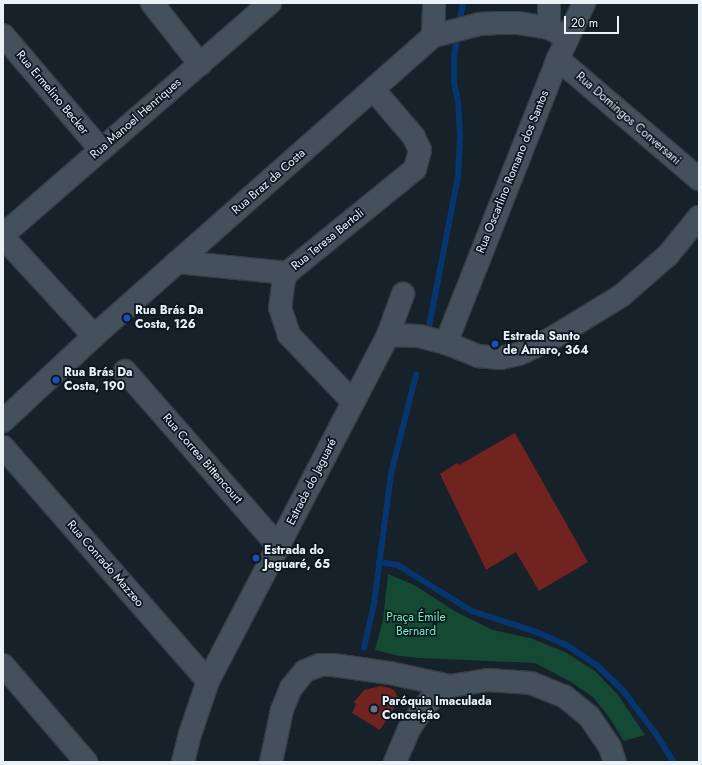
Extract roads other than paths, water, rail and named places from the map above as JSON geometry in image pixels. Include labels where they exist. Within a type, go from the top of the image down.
[{"type":"street","points":[[152,3],[200,64]]},
{"type":"street","name":"Rua Manoel Henriques","points":[[3,236],[270,3]]},
{"type":"street","points":[[434,3],[451,32],[480,24],[518,23],[558,33],[550,3]]},
{"type":"street","name":"Rua Oscarlino Romano dos Santos","points":[[446,343],[558,59],[558,33],[584,3]]},
{"type":"street","name":"Rua Braz da Costa","points":[[3,421],[94,336],[374,90],[451,32]]},
{"type":"street","name":"Rua Ermelino Becker","points":[[3,35],[101,150]]},
{"type":"street","name":"Rua Domingos Conversani","points":[[558,59],[699,179]]},
{"type":"street","name":"Rua Teresa Bertoli","points":[[353,402],[290,335],[280,308],[284,280],[287,273],[415,169],[420,150],[414,136],[374,90]]},
{"type":"street","points":[[388,335],[419,336],[446,343],[478,356],[501,358],[519,354],[549,340],[621,296],[668,256],[699,217]]},
{"type":"street","points":[[3,236],[94,336]]},
{"type":"street","points":[[177,262],[287,273]]},
{"type":"street","name":"Estrada do Jaguaré","points":[[183,762],[190,734],[208,680],[279,547],[388,335],[403,294]]},
{"type":"street","name":"Rua Correa Bittencourt","points":[[125,372],[279,547]]},
{"type":"street","name":"Rua Conrado Mazzeo","points":[[3,447],[208,680]]},
{"type":"street","points":[[3,665],[86,762]]},
{"type":"street","points":[[271,762],[282,710],[291,688],[305,671],[320,665],[333,665],[390,673],[450,686],[488,680],[531,683],[564,696],[589,716],[610,747],[615,762]]},
{"type":"street","points":[[394,762],[409,729],[424,707],[434,696],[450,686]]},
{"type":"waterway","points":[[459,24],[463,3]]},
{"type":"waterway","points":[[429,327],[458,177],[460,137],[458,101],[454,83],[454,56],[458,35]]},
{"type":"waterway","points":[[364,648],[374,604],[391,474],[416,375]]},
{"type":"waterway","points":[[379,562],[398,565],[472,611],[537,632],[570,647],[597,665],[623,690],[657,735],[674,762]]},
{"type":"place","name":"Rua Brás Da Costa, 126","points":[[127,318]]},
{"type":"place","name":"Estrada Santo de Amaro, 364","points":[[495,344]]},
{"type":"place","name":"Rua Brás Da Costa, 190","points":[[56,380]]},
{"type":"place","name":"Estrada do Jaguaré, 65","points":[[256,558]]},
{"type":"place","name":"Paróquia Imaculada Conceição","points":[[374,709]]},
{"type":"park label","name":"Praça Émile Bernard","points":[[416,625]]}]
